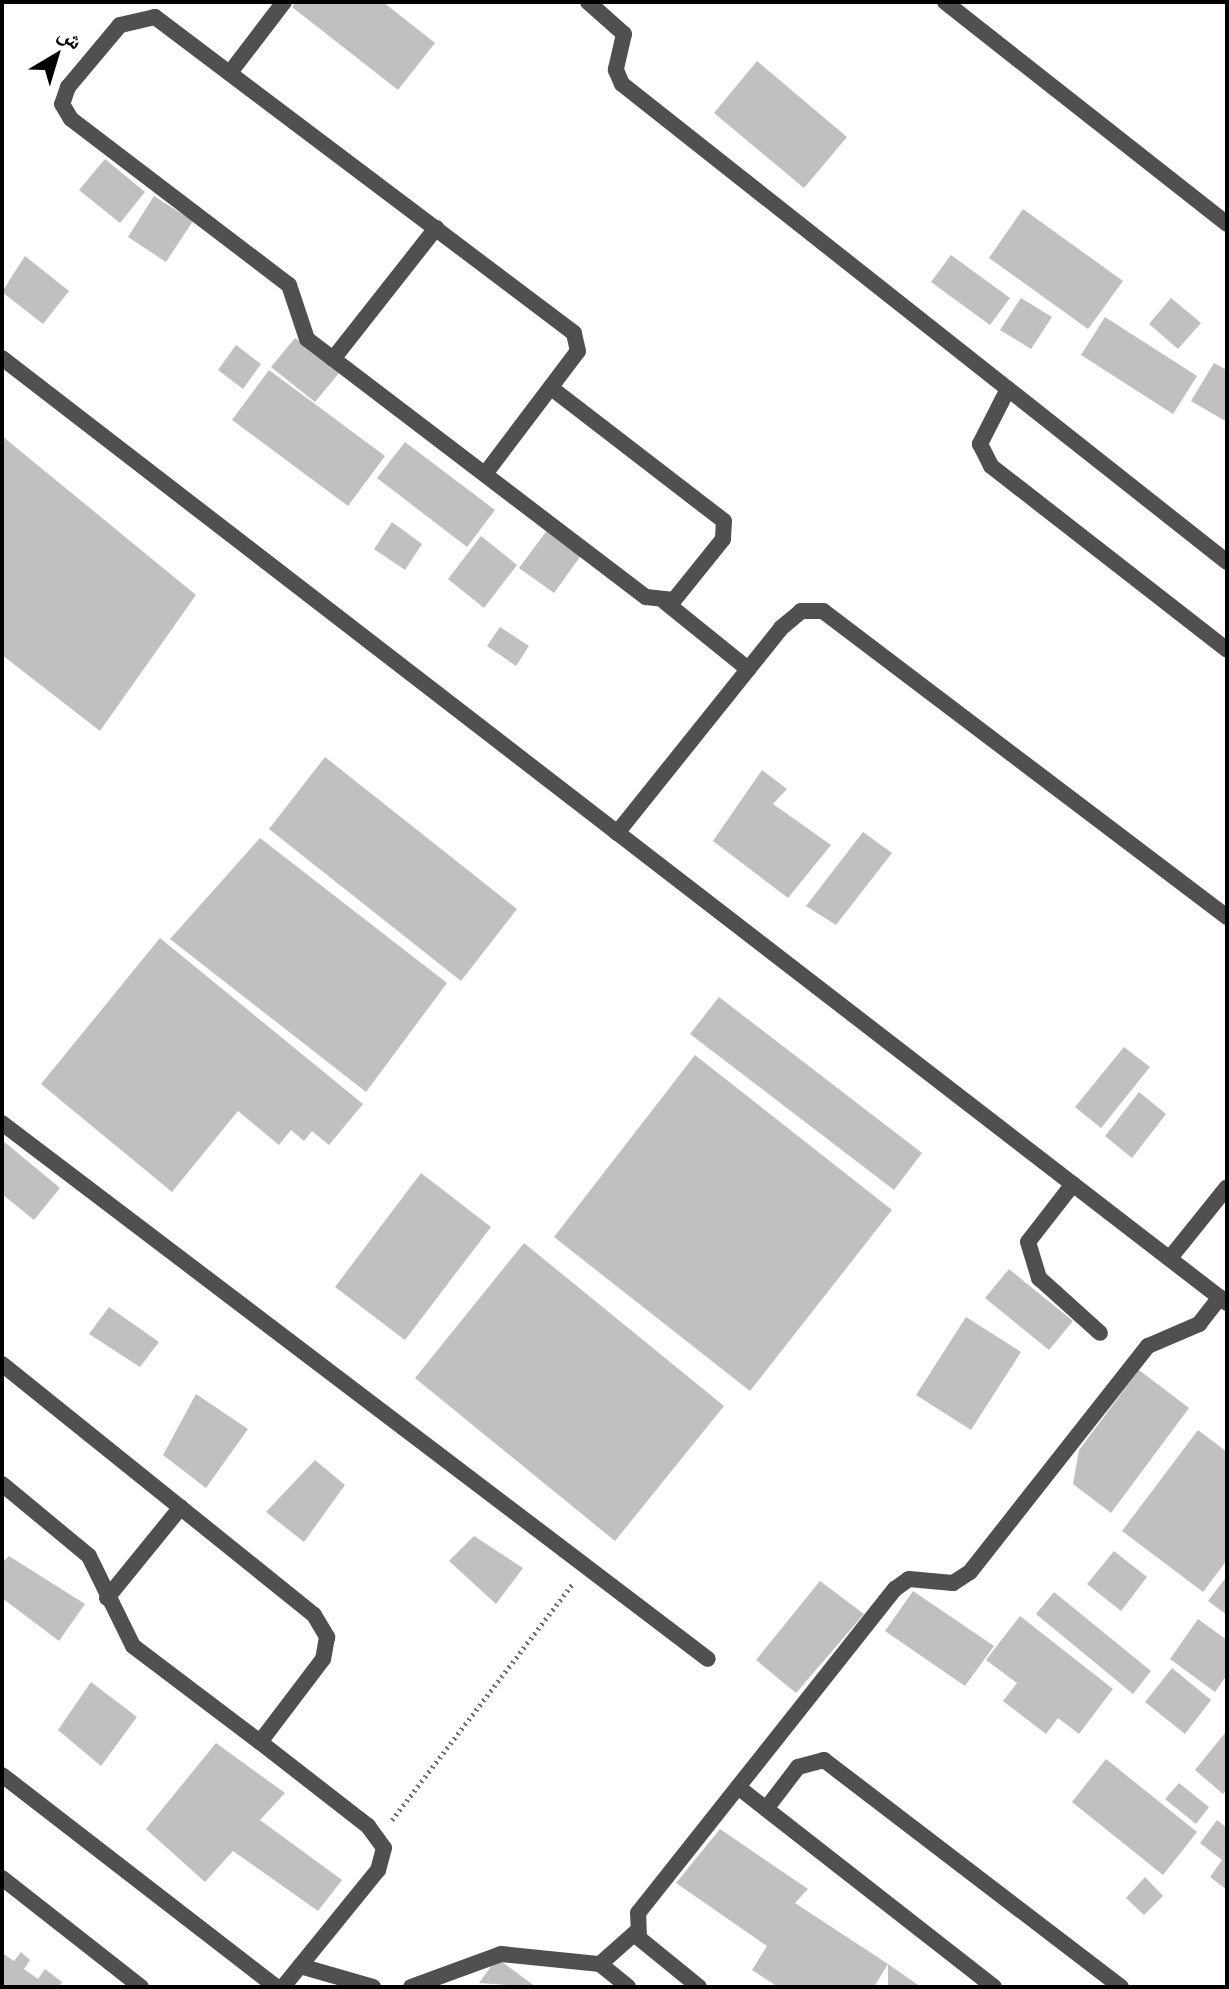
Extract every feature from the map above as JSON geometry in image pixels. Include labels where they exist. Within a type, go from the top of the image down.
[{"type":"street","points":[[232,70],[284,2]]},
{"type":"street","points":[[588,2],[624,34],[616,70],[622,84],[1227,562]]},
{"type":"street","points":[[945,2],[1227,224]]},
{"type":"street","points":[[485,474],[578,351],[574,333],[167,22],[130,18],[68,87],[62,104],[71,119],[289,285],[300,330],[333,359],[646,597],[665,602],[748,669]]},
{"type":"street","points":[[333,359],[436,228]]},
{"type":"street","points":[[2,358],[1223,1300],[1199,1324],[1148,1346],[970,1572],[953,1583],[909,1579],[895,1589],[638,1913],[635,1933],[600,1964]]},
{"type":"street","points":[[551,388],[724,521],[723,539],[681,595],[665,602]]},
{"type":"street","points":[[1008,389],[980,444],[991,466],[1227,650]]},
{"type":"street","points":[[617,833],[748,669],[801,611],[823,611],[1227,917]]},
{"type":"street","points":[[2,1123],[708,1659]]},
{"type":"street","points":[[1073,1184],[1028,1242],[1039,1278],[1100,1333]]},
{"type":"street","points":[[1170,1258],[1227,1187]]},
{"type":"street","points":[[2,1364],[314,1615],[327,1637],[323,1659],[260,1742]]},
{"type":"street","points":[[2,1484],[80,1547],[133,1646],[379,1836],[378,1870],[283,1987]]},
{"type":"street","points":[[107,1598],[181,1507]]},
{"type":"street","points":[[766,1809],[798,1767],[824,1760],[1121,1987]]},
{"type":"street","points":[[2,1775],[256,1981],[276,1987]]},
{"type":"street","points":[[738,1787],[994,1987]]},
{"type":"street","points":[[2,1878],[141,1987]]},
{"type":"street","points":[[635,1933],[699,1987]]},
{"type":"street","points":[[411,1987],[501,1954],[600,1964],[628,1987]]},
{"type":"street","points":[[300,1966],[373,1987]]},
{"type":"path","points":[[379,1836],[586,1566]]},
{"type":"building","points":[[296,2],[383,2],[435,43],[398,90],[292,7]]},
{"type":"building","points":[[757,61],[847,137],[804,188],[714,113]]},
{"type":"building","points":[[105,159],[145,192],[120,223],[79,190]]},
{"type":"building","points":[[154,196],[193,221],[166,262],[128,237]]},
{"type":"building","points":[[1023,209],[1123,281],[1088,329],[989,258]]},
{"type":"building","points":[[951,255],[1010,298],[990,325],[931,282]]},
{"type":"building","points":[[25,256],[69,291],[43,324],[2,292]]},
{"type":"building","points":[[1021,298],[1052,317],[1031,349],[1000,330]]},
{"type":"building","points":[[1171,298],[1201,323],[1178,349],[1149,324]]},
{"type":"building","points":[[1105,317],[1197,376],[1173,414],[1081,355]]},
{"type":"building","points":[[295,338],[339,373],[315,402],[271,367]]},
{"type":"building","points":[[236,345],[261,364],[243,389],[218,370]]},
{"type":"building","points":[[1214,363],[1227,370],[1227,422],[1191,401]]},
{"type":"building","points":[[269,370],[385,456],[348,506],[232,420]]},
{"type":"building","points":[[2,436],[196,595],[100,731],[2,655]]},
{"type":"building","points":[[405,442],[495,510],[467,547],[377,478]]},
{"type":"building","points":[[392,522],[422,544],[405,570],[374,549]]},
{"type":"building","points":[[548,529],[582,554],[554,593],[519,568]]},
{"type":"building","points":[[481,536],[517,565],[484,608],[448,579]]},
{"type":"building","points":[[500,627],[529,646],[516,666],[487,646]]},
{"type":"building","points":[[325,757],[517,909],[461,981],[269,829]]},
{"type":"building","points":[[762,770],[787,789],[773,804],[831,845],[788,898],[713,841]]},
{"type":"building","points":[[863,832],[892,853],[836,925],[806,906]]},
{"type":"building","points":[[260,838],[447,983],[366,1092],[170,939]]},
{"type":"building","points":[[160,938],[363,1104],[329,1145],[312,1131],[304,1141],[291,1130],[279,1145],[238,1111],[172,1192],[41,1084]]},
{"type":"building","points":[[719,997],[922,1153],[894,1190],[690,1034]]},
{"type":"building","points":[[1124,1047],[1150,1067],[1101,1128],[1075,1107]]},
{"type":"building","points":[[695,1055],[892,1210],[750,1391],[554,1237]]},
{"type":"building","points":[[1139,1092],[1166,1114],[1132,1158],[1105,1136]]},
{"type":"building","points":[[2,1140],[60,1188],[34,1220],[2,1194]]},
{"type":"building","points":[[421,1173],[491,1227],[405,1340],[335,1287]]},
{"type":"building","points":[[524,1243],[724,1406],[615,1541],[415,1378]]},
{"type":"building","points":[[1009,1269],[1073,1321],[1049,1350],[985,1298]]},
{"type":"building","points":[[109,1307],[159,1342],[140,1367],[89,1334]]},
{"type":"building","points":[[966,1317],[1021,1352],[971,1430],[916,1395]]},
{"type":"building","points":[[1139,1370],[1189,1408],[1111,1513],[1073,1484],[1079,1450]]},
{"type":"building","points":[[196,1394],[248,1429],[206,1488],[163,1455]]},
{"type":"building","points":[[1198,1430],[1227,1452],[1227,1560],[1203,1592],[1122,1531]]},
{"type":"building","points":[[315,1460],[345,1485],[304,1542],[266,1512]]},
{"type":"building","points":[[474,1536],[523,1568],[496,1604],[449,1561]]},
{"type":"building","points":[[1114,1551],[1147,1577],[1121,1611],[1087,1584]]},
{"type":"building","points":[[9,1556],[85,1604],[59,1641],[2,1598],[2,1563]]},
{"type":"building","points":[[1227,1576],[1227,1615],[1208,1601]]},
{"type":"building","points":[[820,1581],[864,1614],[796,1693],[756,1660]]},
{"type":"building","points":[[913,1591],[994,1646],[965,1686],[885,1631]]},
{"type":"building","points":[[1054,1592],[1151,1671],[1133,1694],[1036,1614]]},
{"type":"building","points":[[1020,1616],[1113,1689],[1079,1734],[1058,1718],[1046,1734],[1003,1701],[1017,1683],[986,1660]]},
{"type":"building","points":[[1198,1619],[1227,1640],[1227,1675],[1215,1692],[1170,1659]]},
{"type":"building","points":[[1172,1668],[1211,1700],[1185,1734],[1145,1702]]},
{"type":"building","points":[[91,1682],[137,1717],[101,1766],[58,1730]]},
{"type":"building","points":[[1225,1733],[1227,1790],[1223,1794],[1195,1770]]},
{"type":"building","points":[[216,1743],[285,1793],[260,1820],[342,1880],[318,1911],[233,1851],[205,1882],[146,1829]]},
{"type":"building","points":[[1106,1759],[1197,1832],[1163,1875],[1072,1802]]},
{"type":"building","points":[[1179,1783],[1209,1807],[1196,1824],[1165,1799]]},
{"type":"building","points":[[1217,1820],[1227,1828],[1227,1890],[1210,1877],[1222,1860],[1200,1843]]},
{"type":"building","points":[[720,1829],[808,1889],[795,1903],[888,1964],[874,1987],[778,1987],[752,1970],[767,1946],[676,1883]]},
{"type":"building","points":[[1145,1877],[1163,1896],[1144,1915],[1126,1898]]},
{"type":"building","points":[[21,1952],[30,1960],[24,1969],[38,1979],[45,1969],[62,1982],[59,1987],[2,1987],[2,1953],[14,1961]]},
{"type":"building","points":[[497,1958],[536,1987],[479,1983]]},
{"type":"building","points":[[888,1964],[921,1987],[888,1987]]}]
